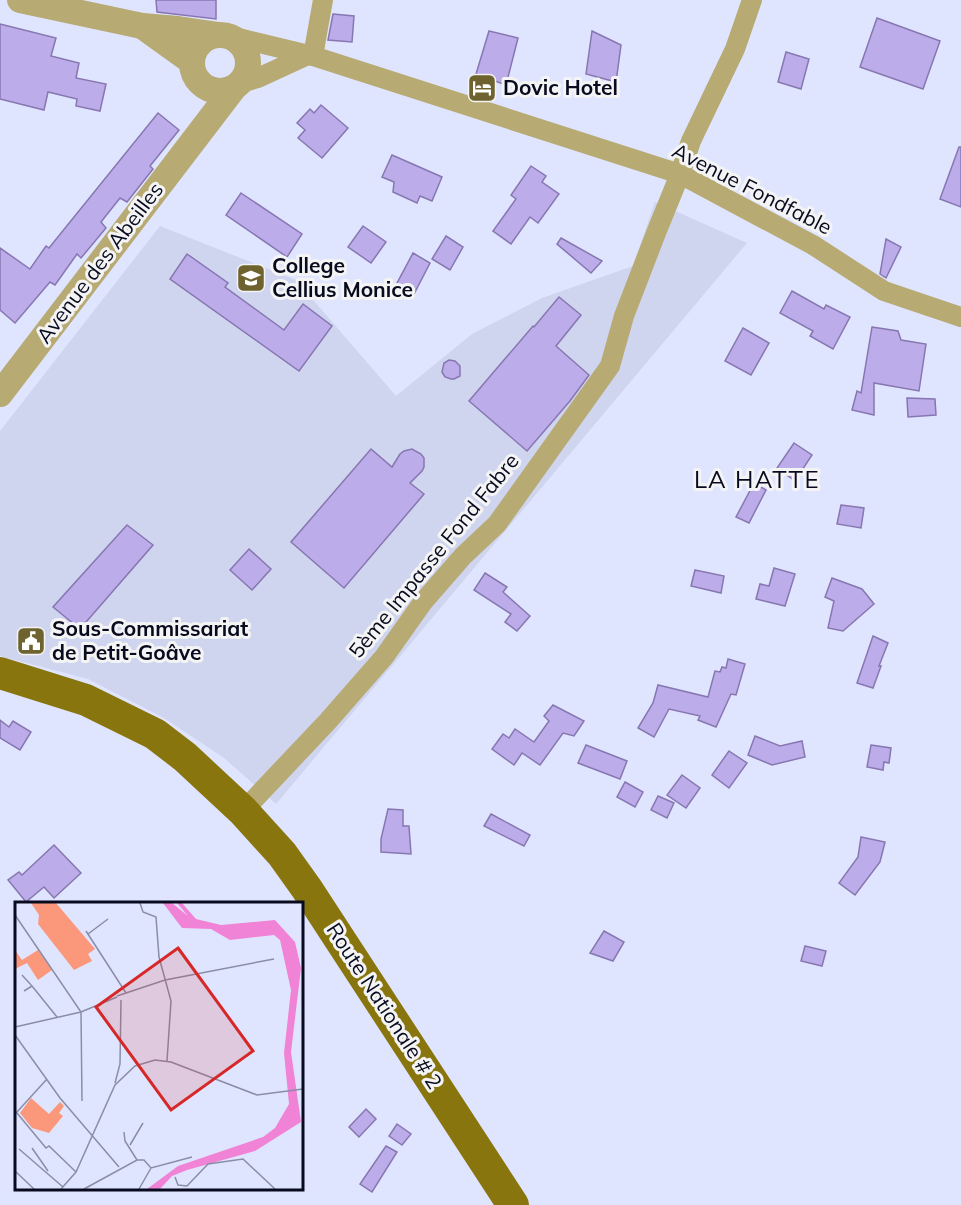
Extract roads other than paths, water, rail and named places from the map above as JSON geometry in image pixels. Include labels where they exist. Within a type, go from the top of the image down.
[{"type":"main road","name":"Route Nationale # 2","points":[[0,673],[86,699],[155,734],[185,757],[243,812],[282,854],[307,889],[513,1205]]},
{"type":"street","points":[[20,0],[142,26],[234,38],[245,49],[249,66],[246,75],[237,86]]},
{"type":"street","points":[[142,26],[194,70],[201,84],[215,91],[224,91],[311,56],[322,0]]},
{"type":"street","name":"5ème Impasse Fond Fabre","points":[[243,812],[384,657],[423,602],[463,556],[497,524],[610,366],[624,316],[691,141],[735,49],[752,0]]},
{"type":"street","points":[[200,131],[194,53],[204,40],[211,36],[223,35]]},
{"type":"street","name":"Avenue Fondfable","points":[[223,35],[311,56],[680,174],[813,245],[884,291],[961,317]]},
{"type":"street","name":"Avenue des Abeilles","points":[[0,394],[200,131],[237,86]]},
{"type":"place","name":"Dovic Hotel","points":[[482,88]]},
{"type":"place","name":"College Cellius Monice","points":[[251,278]]},
{"type":"place","name":"Sous-Commissariat de Petit-Goâve","points":[[31,641]]},
{"type":"district","name":"LA HATTE","points":[[757,480]]}]
